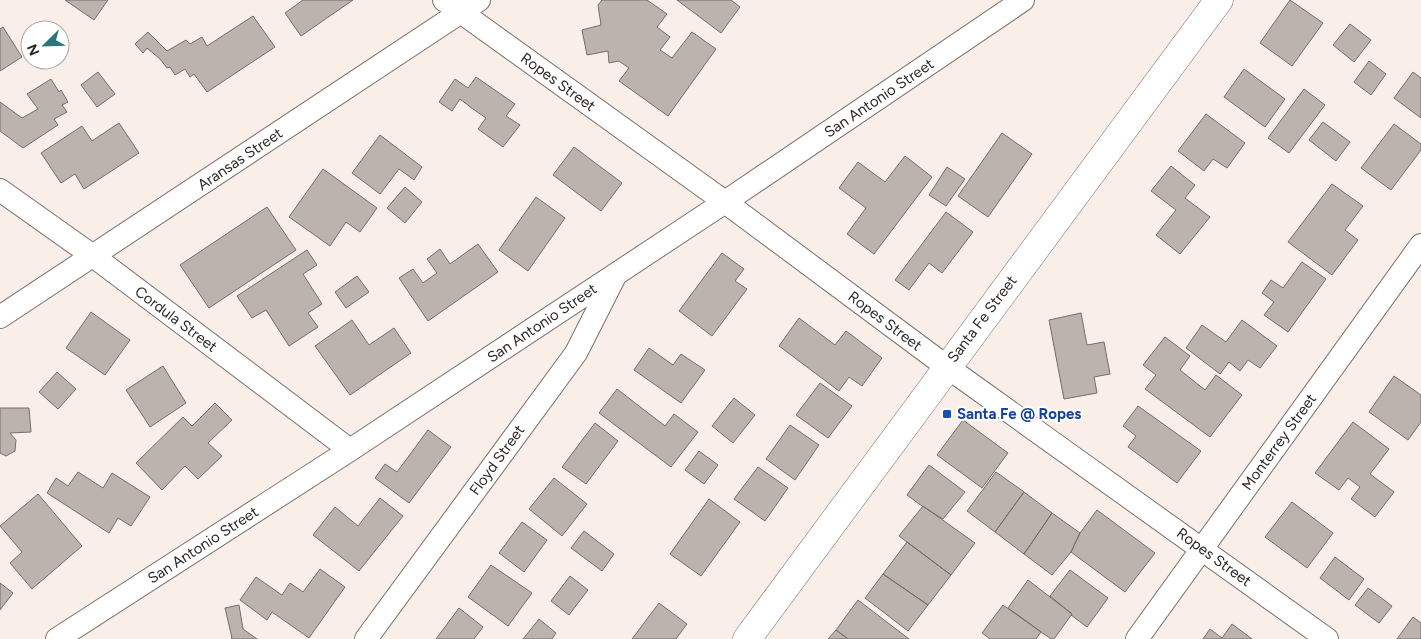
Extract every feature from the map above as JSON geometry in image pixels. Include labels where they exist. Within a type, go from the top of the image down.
[{"type":"main road","name":"Santa Fe Street","points":[[747,639],[1218,0]]},
{"type":"street","name":"San Antonio Street","points":[[57,639],[350,450],[724,202],[1023,0]]},
{"type":"street","name":"Ropes Street","points":[[461,4],[947,367],[1327,639]]},
{"type":"street","name":"Aransas Street","points":[[0,317],[93,256],[461,4]]},
{"type":"street","name":"Cordula Street","points":[[0,190],[93,256],[350,450]]},
{"type":"street","name":"Monterrey Street","points":[[1137,639],[1421,245]]},
{"type":"street","name":"Floyd Street","points":[[366,639],[576,352],[617,273]]},
{"type":"building","points":[[65,0],[108,0],[94,20]]},
{"type":"building","points":[[303,0],[353,0],[301,36],[285,13]]},
{"type":"building","points":[[602,0],[647,0],[667,14],[657,27],[670,37],[660,50],[672,58],[692,32],[716,49],[668,116],[619,81],[629,68],[619,61],[609,63],[608,51],[587,55],[582,30],[601,25],[598,5]]},
{"type":"building","points":[[677,0],[731,0],[740,7],[721,33]]},
{"type":"building","points":[[1290,0],[1323,23],[1292,66],[1260,43]]},
{"type":"building","points":[[253,16],[275,47],[207,92],[194,74],[190,77],[185,69],[175,75],[170,67],[167,68],[147,48],[143,53],[135,44],[148,32],[167,51],[186,40],[190,44],[202,37],[207,46]]},
{"type":"building","points":[[1350,24],[1371,40],[1354,62],[1333,45]]},
{"type":"building","points":[[3,27],[20,54],[20,58],[0,71],[0,29]]},
{"type":"building","points":[[1369,61],[1386,74],[1371,95],[1354,82]]},
{"type":"building","points":[[1244,69],[1285,99],[1265,127],[1224,97]]},
{"type":"building","points":[[98,72],[115,94],[97,107],[81,85]]},
{"type":"building","points":[[1413,72],[1421,78],[1421,118],[1394,98]]},
{"type":"building","points":[[476,77],[515,104],[506,116],[520,125],[503,147],[478,129],[486,118],[460,99],[452,111],[439,102],[455,79],[468,88]]},
{"type":"building","points":[[51,79],[59,92],[61,90],[68,102],[62,105],[67,112],[54,119],[58,125],[23,148],[0,131],[0,102],[22,118],[38,109],[27,94]]},
{"type":"building","points":[[1304,89],[1325,105],[1289,153],[1268,138]]},
{"type":"building","points":[[1206,114],[1245,143],[1227,168],[1213,159],[1204,171],[1178,151]]},
{"type":"building","points":[[1323,122],[1350,142],[1336,161],[1309,140]]},
{"type":"building","points":[[119,123],[139,153],[84,189],[75,174],[61,183],[41,153],[82,126],[92,141]]},
{"type":"building","points":[[1394,124],[1421,144],[1421,150],[1391,190],[1361,168]]},
{"type":"building","points":[[1002,133],[1032,154],[988,217],[958,196]]},
{"type":"building","points":[[380,135],[422,167],[414,180],[399,169],[380,194],[352,173]]},
{"type":"building","points":[[574,147],[622,183],[601,211],[553,175]]},
{"type":"building","points":[[905,156],[932,177],[874,254],[847,234],[866,208],[839,188],[858,162],[885,182]]},
{"type":"building","points":[[1171,166],[1195,185],[1185,198],[1210,217],[1180,254],[1156,235],[1176,210],[1151,191]]},
{"type":"building","points":[[947,167],[965,179],[946,206],[929,195]]},
{"type":"building","points":[[323,169],[377,208],[360,232],[346,222],[330,246],[289,217]]},
{"type":"building","points":[[1332,184],[1363,206],[1345,230],[1358,240],[1332,275],[1288,242]]},
{"type":"building","points":[[405,187],[422,202],[405,223],[387,208]]},
{"type":"building","points":[[536,197],[565,218],[528,271],[499,250]]},
{"type":"building","points":[[267,207],[296,250],[209,308],[180,265]]},
{"type":"building","points":[[946,212],[973,232],[942,273],[929,263],[909,290],[895,280]]},
{"type":"building","points":[[478,244],[498,272],[428,321],[399,278],[413,269],[423,283],[437,273],[427,259],[440,249],[450,264]]},
{"type":"building","points":[[307,250],[317,265],[303,274],[322,304],[308,313],[318,327],[289,346],[266,310],[252,318],[237,296]]},
{"type":"building","points":[[722,253],[744,269],[735,281],[747,289],[712,336],[679,311]]},
{"type":"building","points":[[1302,262],[1326,279],[1288,332],[1264,315],[1274,302],[1262,293],[1271,280],[1283,288]]},
{"type":"building","points":[[357,276],[369,292],[346,308],[335,292]]},
{"type":"building","points":[[91,312],[130,340],[105,375],[66,348]]},
{"type":"building","points":[[1081,313],[1087,345],[1104,342],[1110,374],[1094,377],[1097,393],[1064,399],[1049,320]]},
{"type":"building","points":[[799,318],[835,345],[846,331],[882,358],[862,386],[849,377],[839,391],[779,346]]},
{"type":"building","points":[[352,320],[369,345],[394,328],[411,353],[350,395],[315,346]]},
{"type":"building","points":[[1242,320],[1277,346],[1260,368],[1248,360],[1240,371],[1229,362],[1220,374],[1186,348],[1202,325],[1226,342]]},
{"type":"building","points":[[1165,337],[1190,356],[1180,370],[1205,390],[1216,375],[1242,395],[1210,437],[1145,389],[1156,375],[1143,365]]},
{"type":"building","points":[[649,348],[673,365],[681,354],[705,370],[681,403],[634,370]]},
{"type":"building","points":[[163,366],[186,403],[150,427],[126,390]]},
{"type":"building","points":[[57,372],[76,389],[58,409],[39,392]]},
{"type":"building","points":[[1394,376],[1421,395],[1421,422],[1408,440],[1369,412]]},
{"type":"building","points":[[820,383],[852,406],[828,438],[796,415]]},
{"type":"building","points":[[617,389],[665,426],[674,414],[698,432],[671,467],[599,413]]},
{"type":"building","points":[[734,398],[755,415],[733,443],[712,426]]},
{"type":"building","points":[[215,403],[232,420],[208,443],[222,456],[198,479],[185,466],[162,490],[136,463],[183,417],[192,426]]},
{"type":"building","points":[[1138,406],[1201,451],[1177,483],[1128,447],[1136,436],[1123,426]]},
{"type":"building","points":[[0,408],[29,408],[31,432],[10,433],[16,440],[15,451],[6,456],[0,453]]},
{"type":"building","points":[[963,420],[1008,453],[982,488],[937,455]]},
{"type":"building","points":[[1353,422],[1389,449],[1370,474],[1394,492],[1375,517],[1351,499],[1360,487],[1348,478],[1339,490],[1315,473]]},
{"type":"building","points":[[595,423],[618,441],[586,484],[562,467]]},
{"type":"building","points":[[790,425],[819,445],[795,480],[766,459]]},
{"type":"building","points":[[428,430],[451,447],[409,503],[375,478],[385,464],[397,472]]},
{"type":"building","points":[[699,451],[718,465],[704,484],[685,470]]},
{"type":"building","points":[[929,465],[965,492],[943,519],[907,495]]},
{"type":"building","points":[[758,467],[788,488],[765,521],[734,499]]},
{"type":"building","points":[[78,472],[103,488],[112,473],[150,497],[131,526],[118,518],[109,533],[47,493],[56,478],[68,486]]},
{"type":"building","points":[[996,472],[1024,492],[995,532],[967,511]]},
{"type":"building","points":[[554,478],[587,504],[562,536],[529,509]]},
{"type":"building","points":[[1024,492],[1052,513],[1024,554],[995,532]]},
{"type":"building","points":[[38,494],[82,546],[32,589],[10,563],[22,552],[0,526]]},
{"type":"building","points":[[380,498],[403,516],[359,571],[313,535],[335,507],[358,526]]},
{"type":"building","points":[[709,499],[740,522],[701,576],[670,554]]},
{"type":"building","points":[[1292,502],[1333,533],[1307,568],[1265,537]]},
{"type":"building","points":[[923,506],[975,543],[951,575],[899,536]]},
{"type":"building","points":[[1097,510],[1155,553],[1125,592],[1071,552],[1080,533]]},
{"type":"building","points":[[1052,513],[1080,533],[1071,552],[1052,575],[1024,554]]},
{"type":"building","points":[[522,522],[547,540],[524,572],[499,553]]},
{"type":"building","points":[[584,531],[614,554],[602,571],[571,548]]},
{"type":"building","points":[[907,542],[951,575],[928,605],[883,574]]},
{"type":"building","points":[[1335,557],[1364,579],[1349,600],[1320,578]]},
{"type":"building","points":[[491,565],[532,593],[508,626],[468,597]]},
{"type":"building","points":[[320,569],[345,587],[309,638],[272,612],[267,620],[240,600],[256,577],[282,595],[290,583],[303,592]]},
{"type":"building","points":[[1070,570],[1108,598],[1087,627],[1050,596]]},
{"type":"building","points":[[883,574],[928,605],[908,631],[865,598]]},
{"type":"building","points":[[570,576],[588,590],[569,615],[551,601]]},
{"type":"building","points":[[1028,580],[1072,614],[1054,639],[1051,639],[1008,608]]},
{"type":"building","points":[[0,583],[13,593],[0,610]]},
{"type":"building","points":[[1368,588],[1392,606],[1379,623],[1355,605]]},
{"type":"building","points":[[858,600],[909,639],[848,639],[836,630]]},
{"type":"building","points":[[659,603],[687,624],[676,639],[632,639]]},
{"type":"building","points":[[239,605],[243,629],[257,639],[231,639],[225,608]]},
{"type":"building","points":[[1003,605],[1041,632],[1036,639],[990,639],[982,633]]},
{"type":"building","points":[[459,608],[483,627],[474,639],[436,639]]},
{"type":"building","points":[[1413,617],[1421,623],[1421,639],[1397,639]]},
{"type":"building","points":[[539,619],[556,633],[552,639],[523,639]]},
{"type":"building","points":[[1232,624],[1252,639],[1203,639],[1210,629],[1222,638]]},
{"type":"building","points":[[836,630],[848,639],[828,639]]},
{"type":"place","name":"Santa Fe @ Ropes","points":[[947,414]]}]
